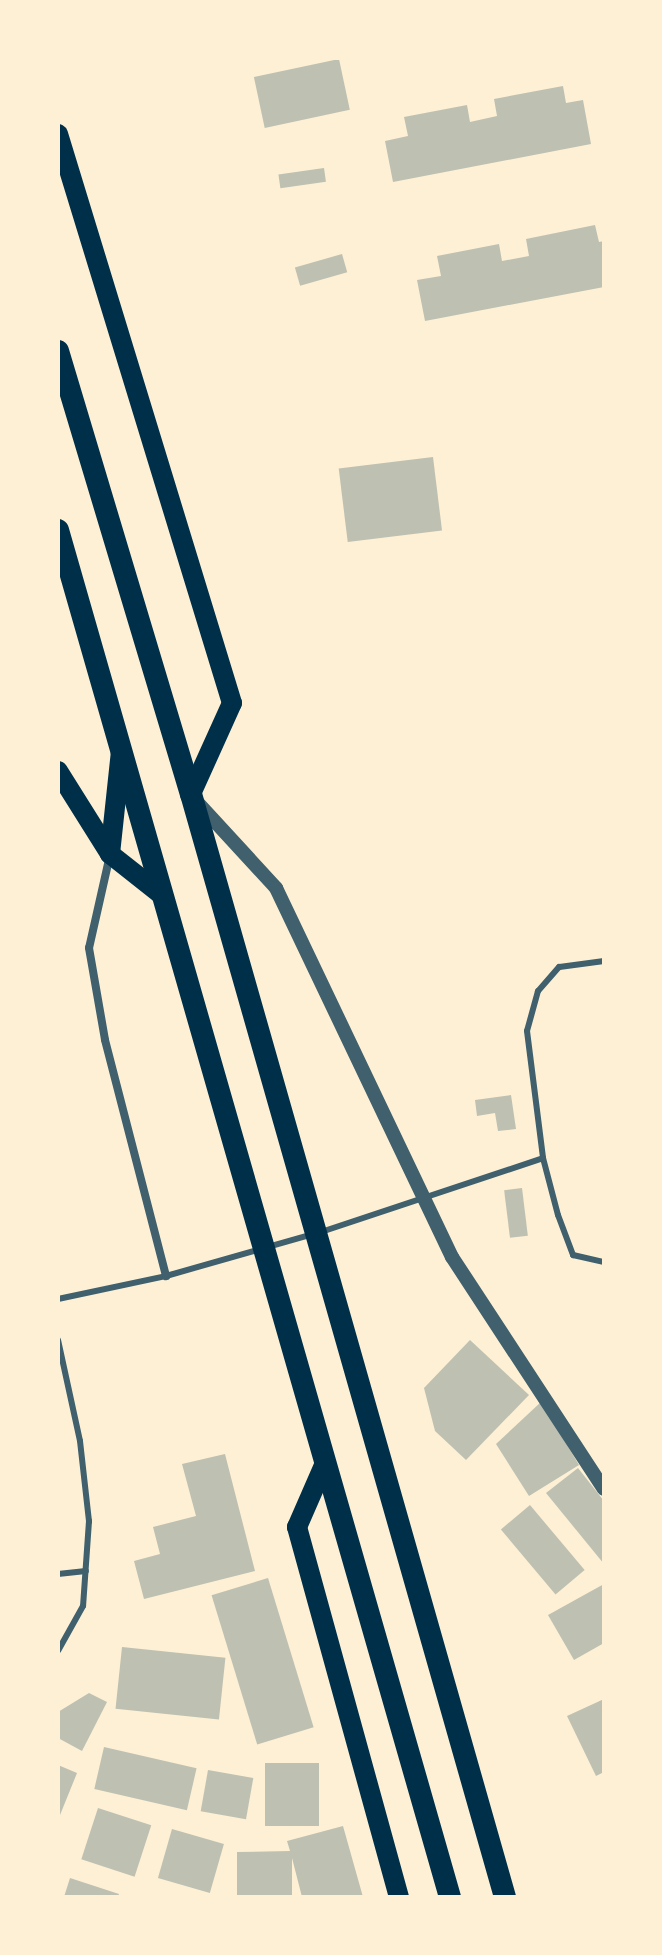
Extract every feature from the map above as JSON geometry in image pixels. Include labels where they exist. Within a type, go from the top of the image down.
[{"type":"highway","points":[[58,351],[191,794],[505,1897]]},
{"type":"highway","points":[[58,530],[450,1897]]},
{"type":"main road","points":[[58,134],[232,703],[191,794]]},
{"type":"main road","points":[[110,854],[121,750]]},
{"type":"main road","points":[[58,771],[110,854],[162,895]]},
{"type":"main road","points":[[325,1463],[297,1527],[399,1897]]},
{"type":"street","points":[[191,794],[276,888],[424,1201],[513,1356],[604,1489]]},
{"type":"street","points":[[110,854],[89,948],[105,1040],[166,1276]]},
{"type":"lane","points":[[604,961],[559,967],[538,991],[527,1031],[543,1158],[573,1255],[604,1262]]},
{"type":"lane","points":[[58,1299],[166,1276],[424,1201],[543,1158]]},
{"type":"lane","points":[[58,1340],[80,1441],[89,1521],[83,1606],[58,1651]]},
{"type":"lane","points":[[58,1574],[86,1571]]},
{"type":"building","points":[[339,59],[350,110],[265,128],[254,77]]},
{"type":"building","points":[[563,86],[566,103],[583,100],[591,144],[393,182],[385,141],[408,136],[404,117],[467,105],[470,122],[497,116],[494,99]]},
{"type":"building","points":[[324,168],[326,182],[280,188],[278,174]]},
{"type":"building","points":[[595,225],[599,242],[604,241],[604,287],[425,321],[417,280],[441,276],[437,256],[499,244],[502,261],[529,256],[526,239]]},
{"type":"building","points":[[342,254],[347,272],[300,286],[295,268]]},
{"type":"building","points":[[433,457],[442,530],[348,542],[339,469]]},
{"type":"building","points":[[511,1095],[516,1129],[498,1131],[495,1113],[477,1116],[475,1100]]},
{"type":"building","points":[[522,1188],[528,1236],[510,1238],[504,1190]]},
{"type":"building","points":[[470,1340],[529,1395],[466,1460],[435,1431],[424,1388]]},
{"type":"building","points":[[541,1402],[579,1465],[529,1496],[496,1444]]},
{"type":"building","points":[[225,1454],[255,1571],[144,1599],[134,1561],[160,1554],[153,1527],[196,1516],[182,1464]]},
{"type":"building","points":[[578,1468],[604,1501],[604,1564],[546,1493]]},
{"type":"building","points":[[530,1505],[585,1570],[556,1595],[501,1529]]},
{"type":"building","points":[[268,1578],[314,1727],[257,1744],[212,1595]]},
{"type":"building","points":[[604,1584],[604,1643],[574,1660],[548,1615]]},
{"type":"building","points":[[122,1647],[225,1658],[219,1720],[116,1709]]},
{"type":"building","points":[[89,1693],[107,1702],[82,1751],[58,1738],[58,1712]]},
{"type":"building","points":[[604,1699],[604,1772],[596,1776],[567,1716]]},
{"type":"building","points":[[104,1747],[197,1768],[187,1810],[94,1789]]},
{"type":"building","points":[[265,1763],[319,1763],[319,1826],[265,1826]]},
{"type":"building","points":[[58,1765],[77,1773],[58,1820]]},
{"type":"building","points":[[208,1770],[253,1778],[246,1819],[201,1811]]},
{"type":"building","points":[[98,1808],[151,1825],[135,1877],[81,1859]]},
{"type":"building","points":[[343,1826],[363,1897],[302,1897],[292,1858],[292,1897],[237,1897],[237,1852],[290,1851],[287,1841]]},
{"type":"building","points":[[172,1829],[224,1844],[210,1893],[158,1878]]},
{"type":"building","points":[[70,1878],[119,1894],[118,1897],[64,1897]]}]
